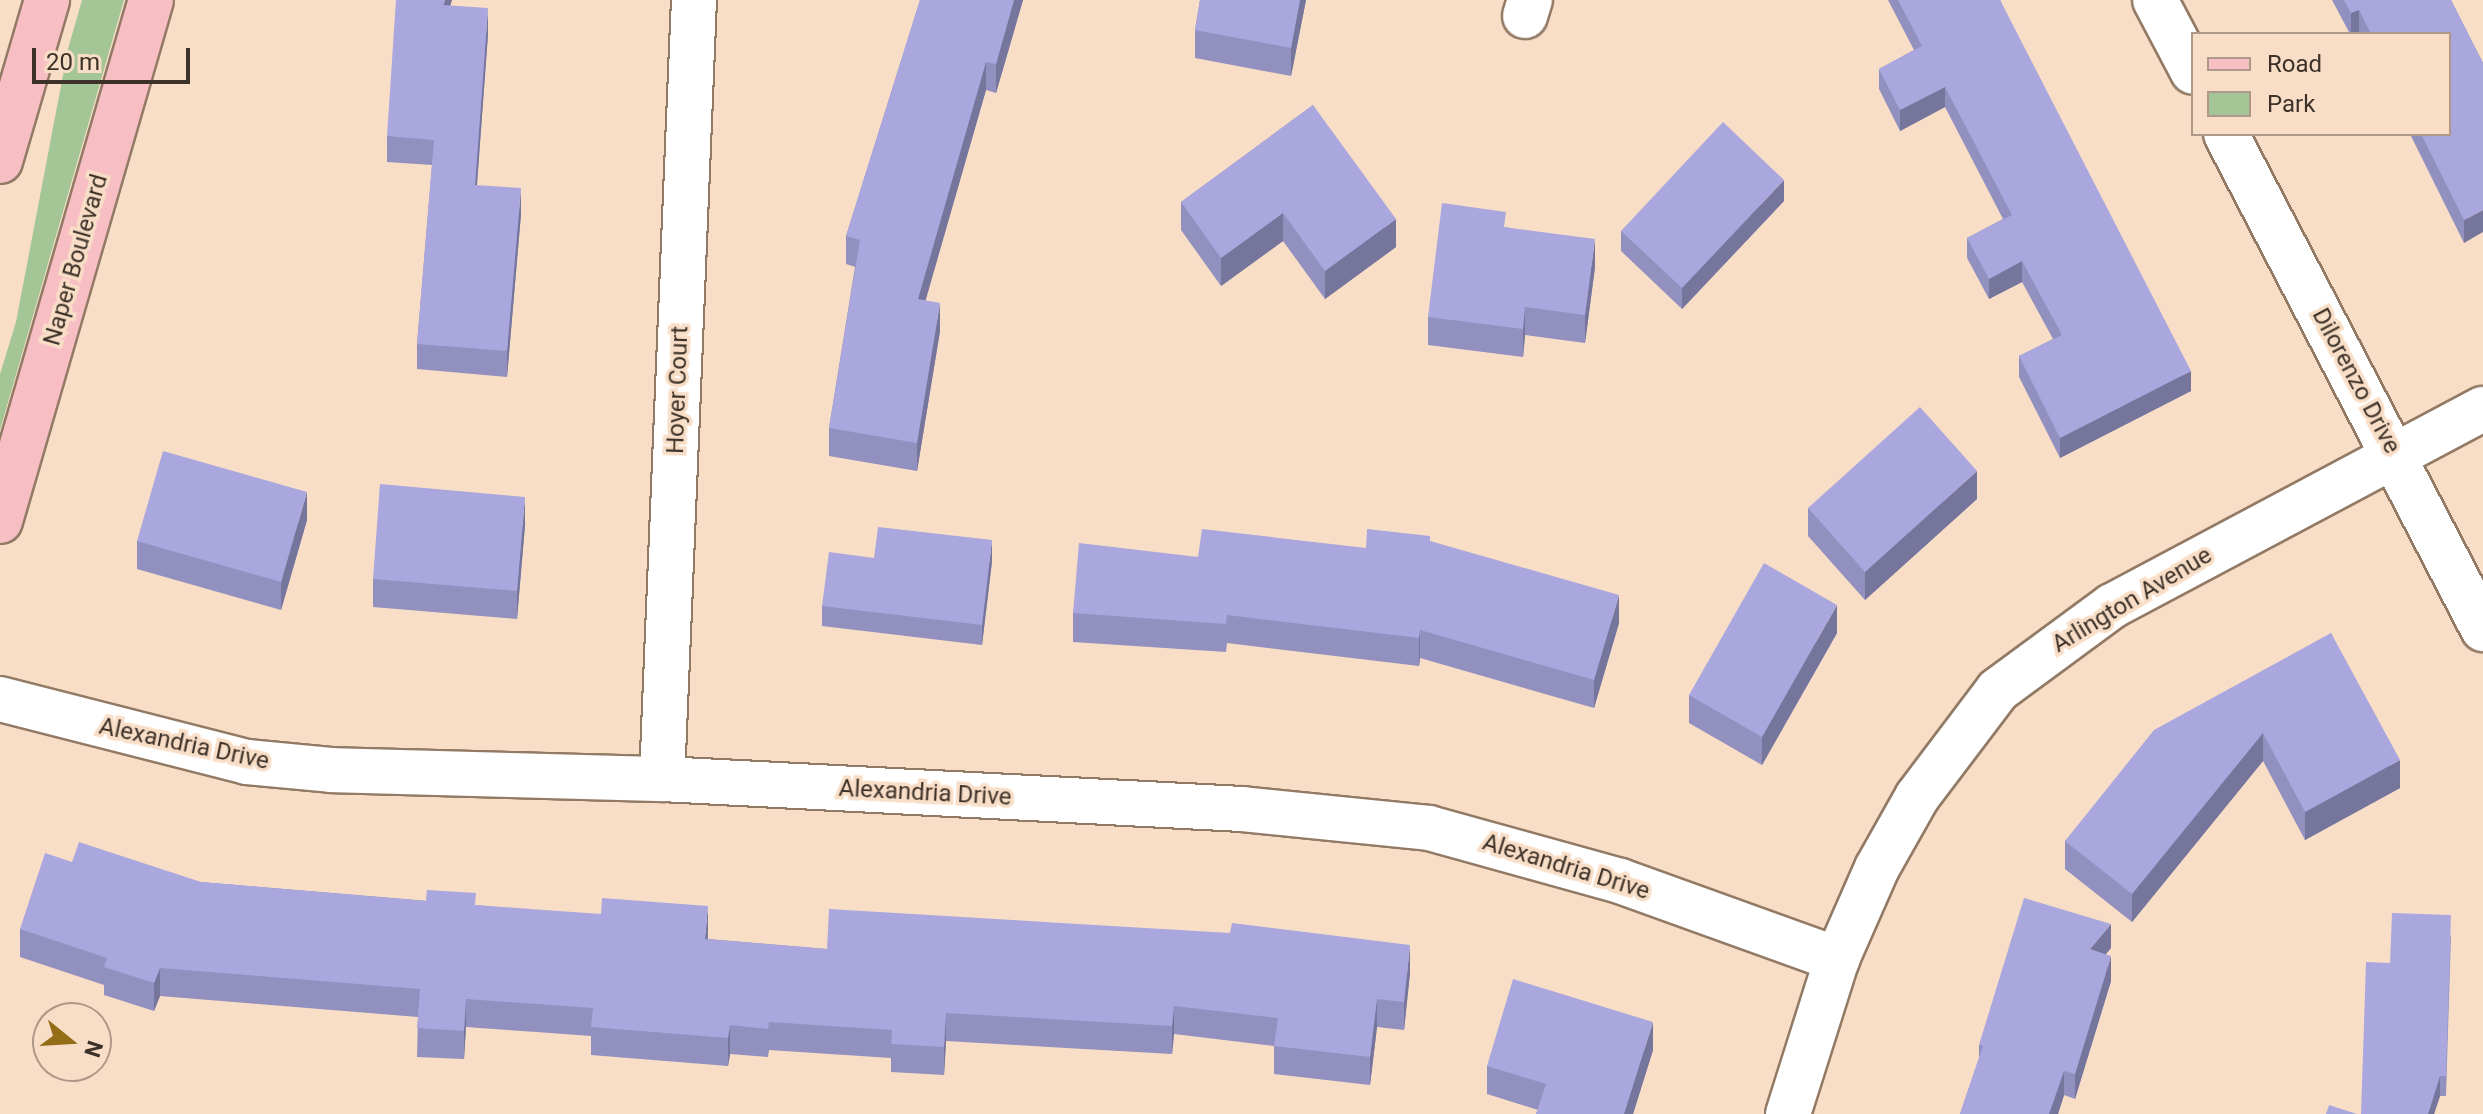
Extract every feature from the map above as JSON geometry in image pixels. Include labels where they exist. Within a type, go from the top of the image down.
[{"type":"main road","points":[[0,161],[47,0]]},
{"type":"main road","name":"Naper Boulevard","points":[[0,521],[151,0]]},
{"type":"street","name":"Hoyer Court","points":[[662,779],[694,0]]},
{"type":"street","points":[[2155,0],[2191,68]]},
{"type":"street","name":"Dilorenzo Drive","points":[[2227,136],[2483,629]]},
{"type":"street","name":"Arlington Avenue","points":[[1788,1114],[1837,959],[1877,868],[1917,797],[1998,690],[2112,606],[2394,453],[2483,409]]},
{"type":"street","name":"Alexandria Drive","points":[[0,699],[247,762],[331,770],[662,779],[1242,809],[1429,828],[1620,881],[1837,959]]},
{"type":"green space","points":[[82,0],[124,0],[0,430],[0,374],[16,322],[68,49]]},
{"type":"building","points":[[396,0],[445,0],[443,5],[488,8],[475,185],[521,188],[507,351],[417,344],[434,140],[387,136]]},
{"type":"building","points":[[920,0],[1014,0],[996,64],[986,62],[918,299],[940,303],[917,443],[829,428],[860,240],[846,236]]},
{"type":"building","points":[[1200,0],[1300,0],[1291,48],[1195,30]]},
{"type":"building","points":[[1898,0],[2000,0],[2191,371],[2060,438],[2019,356],[2062,335],[2022,261],[1989,279],[1967,238],[2012,215],[1945,87],[1900,110],[1879,69],[1922,46]]},
{"type":"building","points":[[2344,0],[2451,0],[2483,63],[2483,210],[2464,220],[2422,136],[2451,136],[2451,32],[2370,32],[2359,10],[2351,13]]},
{"type":"building","points":[[1313,105],[1396,219],[1325,271],[1283,213],[1221,258],[1181,202]]},
{"type":"building","points":[[1723,122],[1784,180],[1682,288],[1621,231]]},
{"type":"building","points":[[1442,203],[1506,212],[1504,227],[1595,239],[1585,315],[1525,307],[1523,329],[1428,317]]},
{"type":"building","points":[[1920,407],[1977,471],[1865,572],[1808,508]]},
{"type":"building","points":[[163,451],[307,492],[281,582],[137,541]]},
{"type":"building","points":[[380,484],[525,497],[517,591],[373,579]]},
{"type":"building","points":[[878,527],[992,540],[982,625],[822,606],[829,552],[874,558]]},
{"type":"building","points":[[1202,529],[1366,548],[1367,529],[1430,536],[1430,541],[1619,595],[1594,680],[1420,630],[1419,638],[1227,615],[1226,624],[1073,613],[1079,543],[1198,557]]},
{"type":"building","points":[[1764,563],[1837,605],[1762,737],[1689,695]]},
{"type":"building","points":[[2331,633],[2400,760],[2305,812],[2263,733],[2132,894],[2065,841],[2154,730]]},
{"type":"building","points":[[79,842],[201,882],[426,901],[427,890],[476,893],[475,905],[601,914],[602,898],[708,906],[705,939],[827,949],[829,909],[1230,933],[1232,923],[1410,945],[1404,1002],[1377,999],[1370,1057],[1274,1046],[1278,1018],[1174,1006],[1172,1026],[946,1013],[944,1047],[891,1044],[892,1030],[769,1022],[768,1029],[730,1025],[728,1038],[591,1027],[593,1008],[466,999],[464,1031],[417,1028],[420,989],[160,968],[154,983],[104,967],[107,958],[20,929],[45,853],[72,862]]},
{"type":"building","points":[[2024,898],[2111,924],[2090,949],[2111,956],[2075,1074],[2064,1071],[2049,1114],[1960,1114],[1983,1046],[1979,1045]]},
{"type":"building","points":[[2392,913],[2451,915],[2446,1076],[2440,1076],[2428,1114],[2361,1114],[2366,962],[2390,963]]},
{"type":"building","points":[[1513,979],[1653,1022],[1624,1114],[1536,1114],[1546,1084],[1487,1066]]},
{"type":"building","points":[[2329,1105],[2357,1114],[2326,1114]]}]
